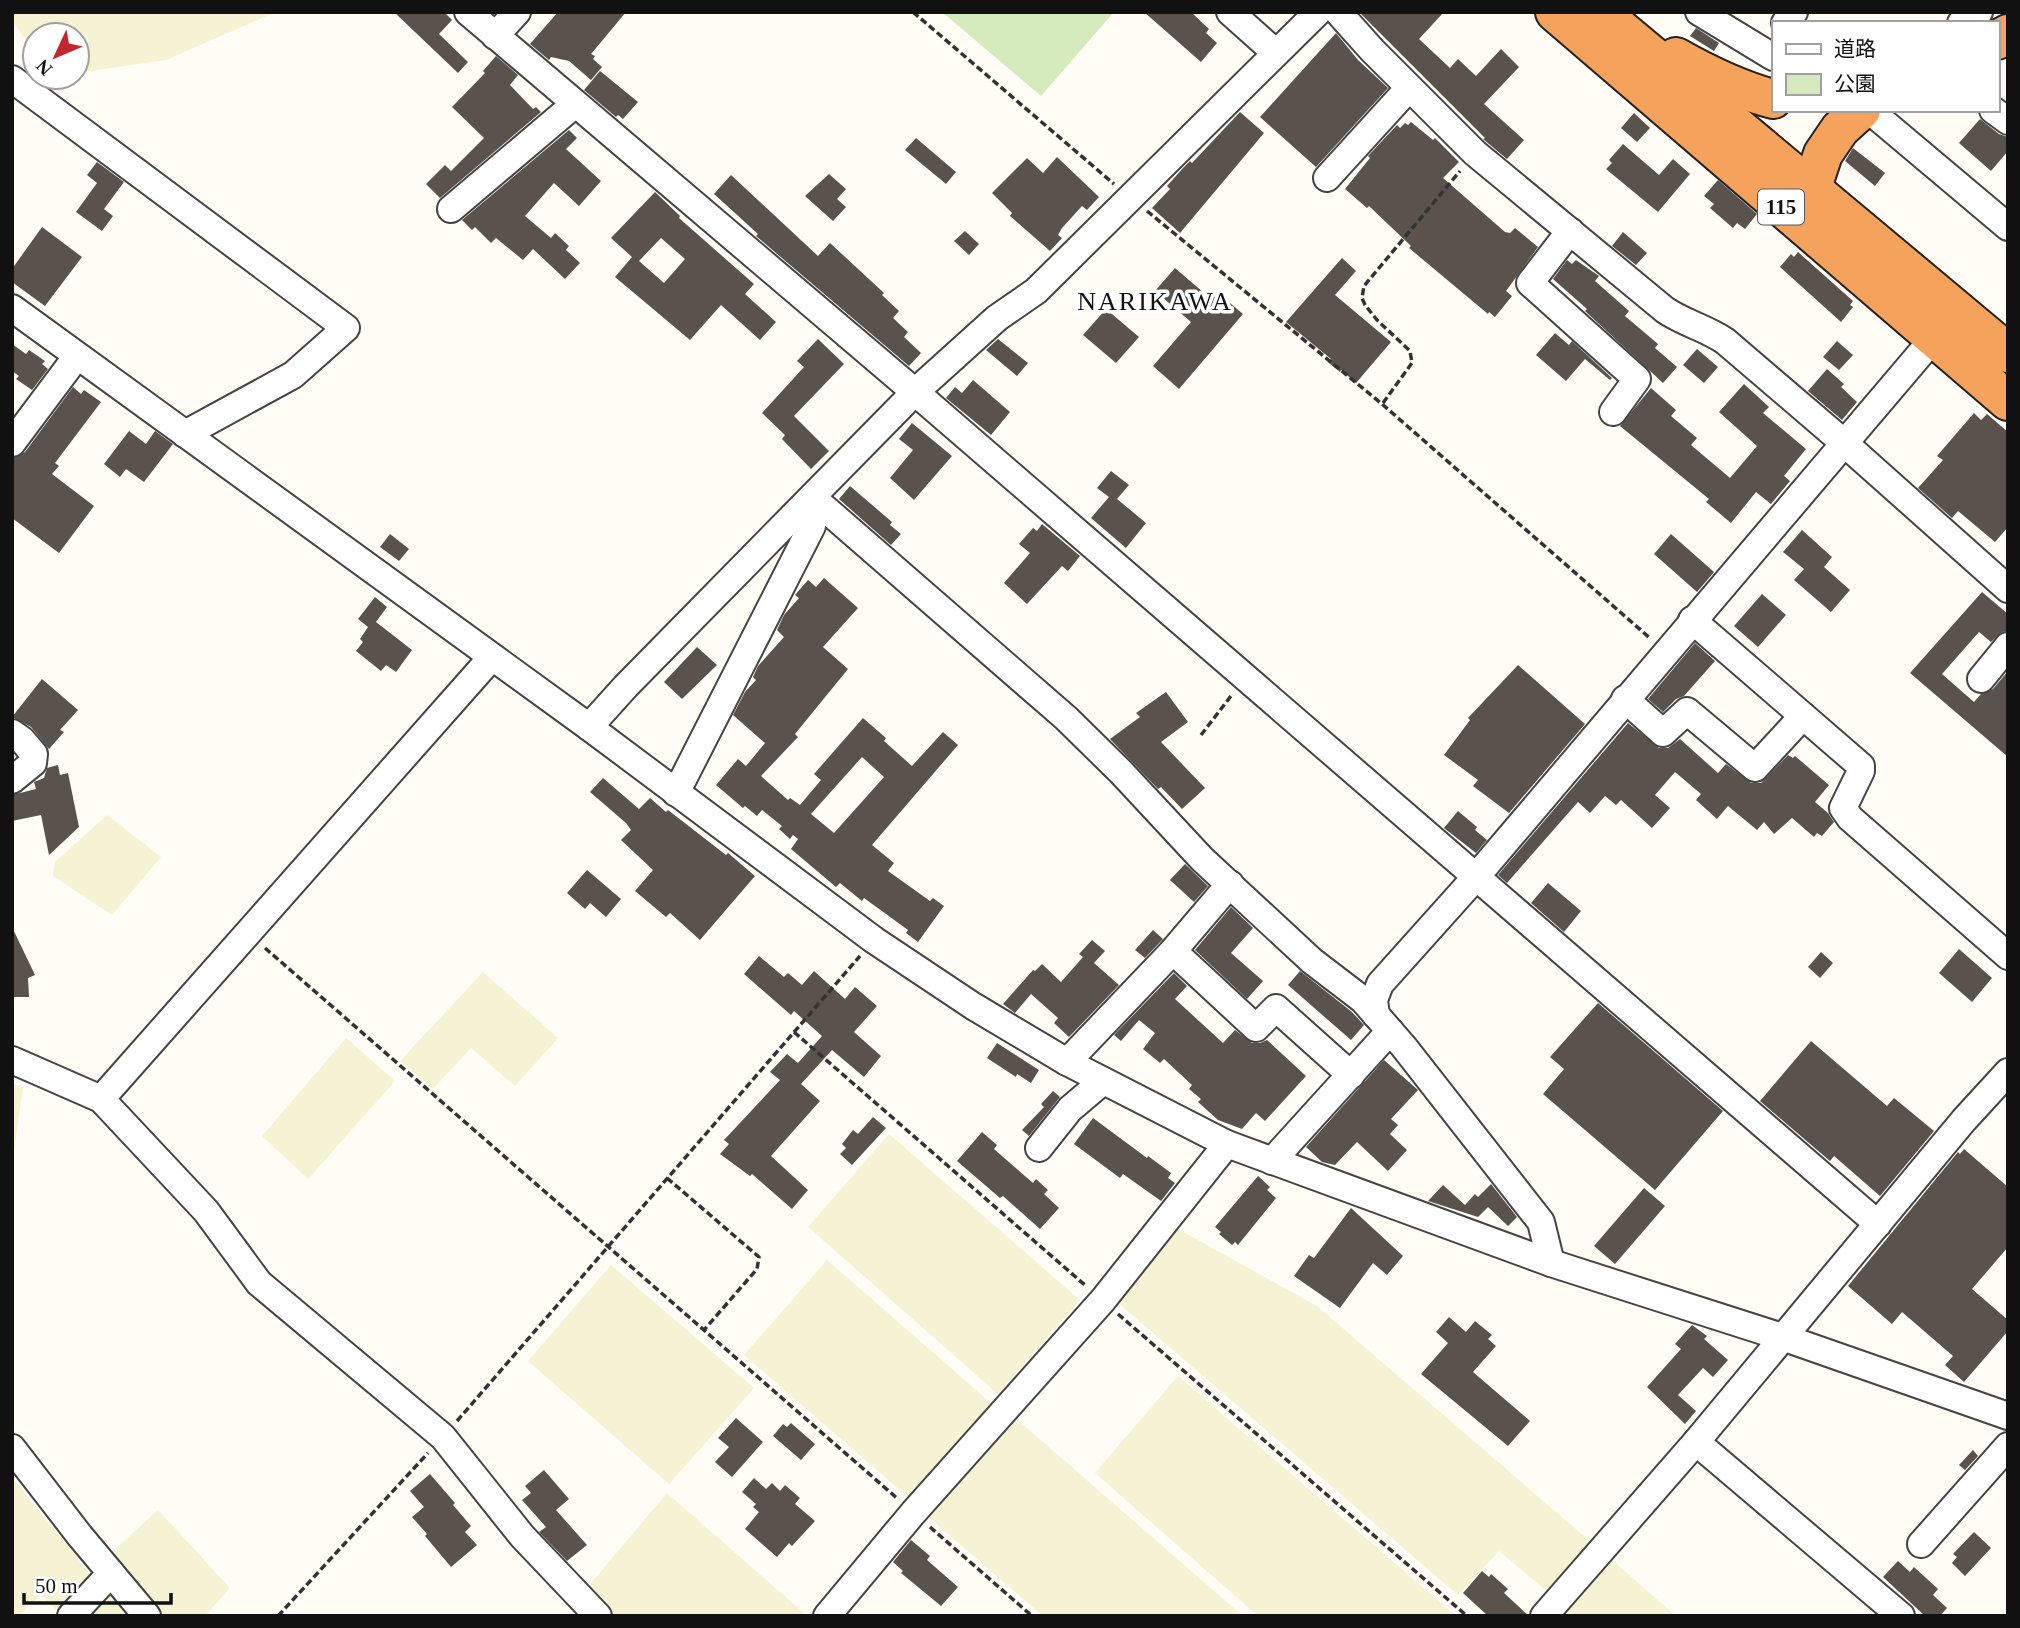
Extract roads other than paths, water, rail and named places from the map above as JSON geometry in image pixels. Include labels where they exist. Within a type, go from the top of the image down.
[{"type":"highway","name":"115","points":[[1555,12],[2008,401]]},
{"type":"highway","name":"115","points":[[1601,13],[1811,190],[2002,339]]},
{"type":"highway","points":[[1601,13],[1696,68],[1772,99]]},
{"type":"highway","points":[[1819,240],[1811,190],[1823,154],[1840,129],[1859,112]]},
{"type":"highway","points":[[1933,339],[2002,339]]},
{"type":"street","points":[[468,12],[915,392],[1878,1224]]},
{"type":"street","points":[[495,36],[517,12]]},
{"type":"street","points":[[1230,12],[1276,53]]},
{"type":"street","points":[[589,727],[915,392],[997,318],[1036,291],[1318,12]]},
{"type":"street","points":[[1338,12],[1475,153],[1677,318],[1713,332],[1725,341],[2008,589]]},
{"type":"street","points":[[1699,12],[1769,48]]},
{"type":"street","points":[[12,79],[346,328],[293,374],[185,434]]},
{"type":"street","points":[[1327,178],[1409,88]]},
{"type":"street","points":[[450,209],[575,104]]},
{"type":"street","points":[[1871,112],[2008,228]]},
{"type":"street","points":[[1570,231],[1530,283],[1637,379],[1613,412]]},
{"type":"street","points":[[12,308],[589,727],[874,940],[973,1006],[1067,1062],[1227,1144],[1272,1161],[1551,1263],[1782,1337],[2008,1416]]},
{"type":"street","points":[[1383,1023],[1374,1000],[1380,984],[1475,877],[1933,339]]},
{"type":"street","points":[[12,443],[77,356]]},
{"type":"street","points":[[676,793],[812,526],[811,500]]},
{"type":"street","points":[[811,500],[1066,718],[1230,884],[1312,961],[1363,1000],[1542,1223],[1551,1263]]},
{"type":"street","points":[[1692,620],[1861,766],[1843,808],[1850,818],[2008,957]]},
{"type":"street","points":[[1980,679],[2008,646]]},
{"type":"street","points":[[101,1099],[492,657]]},
{"type":"street","points":[[1625,699],[1663,733],[1687,711],[1755,768],[1803,716]]},
{"type":"street","points":[[12,733],[34,754],[33,763],[12,780]]},
{"type":"street","points":[[1067,1062],[1173,951],[1230,884]]},
{"type":"street","points":[[1173,951],[1256,1028],[1276,1008],[1350,1075]]},
{"type":"street","points":[[1272,1161],[1350,1075],[1383,1023]]},
{"type":"street","points":[[12,1060],[101,1099],[206,1211],[259,1283],[443,1437],[522,1536],[598,1616]]},
{"type":"street","points":[[1544,1616],[1696,1443],[1964,1120],[2008,1072]]},
{"type":"street","points":[[1039,1148],[1070,1109],[1103,1081]]},
{"type":"street","points":[[827,1616],[913,1513],[1103,1300],[1227,1144]]},
{"type":"street","points":[[1696,1443],[1901,1616]]},
{"type":"street","points":[[1921,1544],[2008,1446]]},
{"type":"street","points":[[12,1448],[147,1616]]},
{"type":"street","points":[[71,1616],[111,1573]]},
{"type":"district","name":"NARIKAWA","points":[[1155,301]]}]
